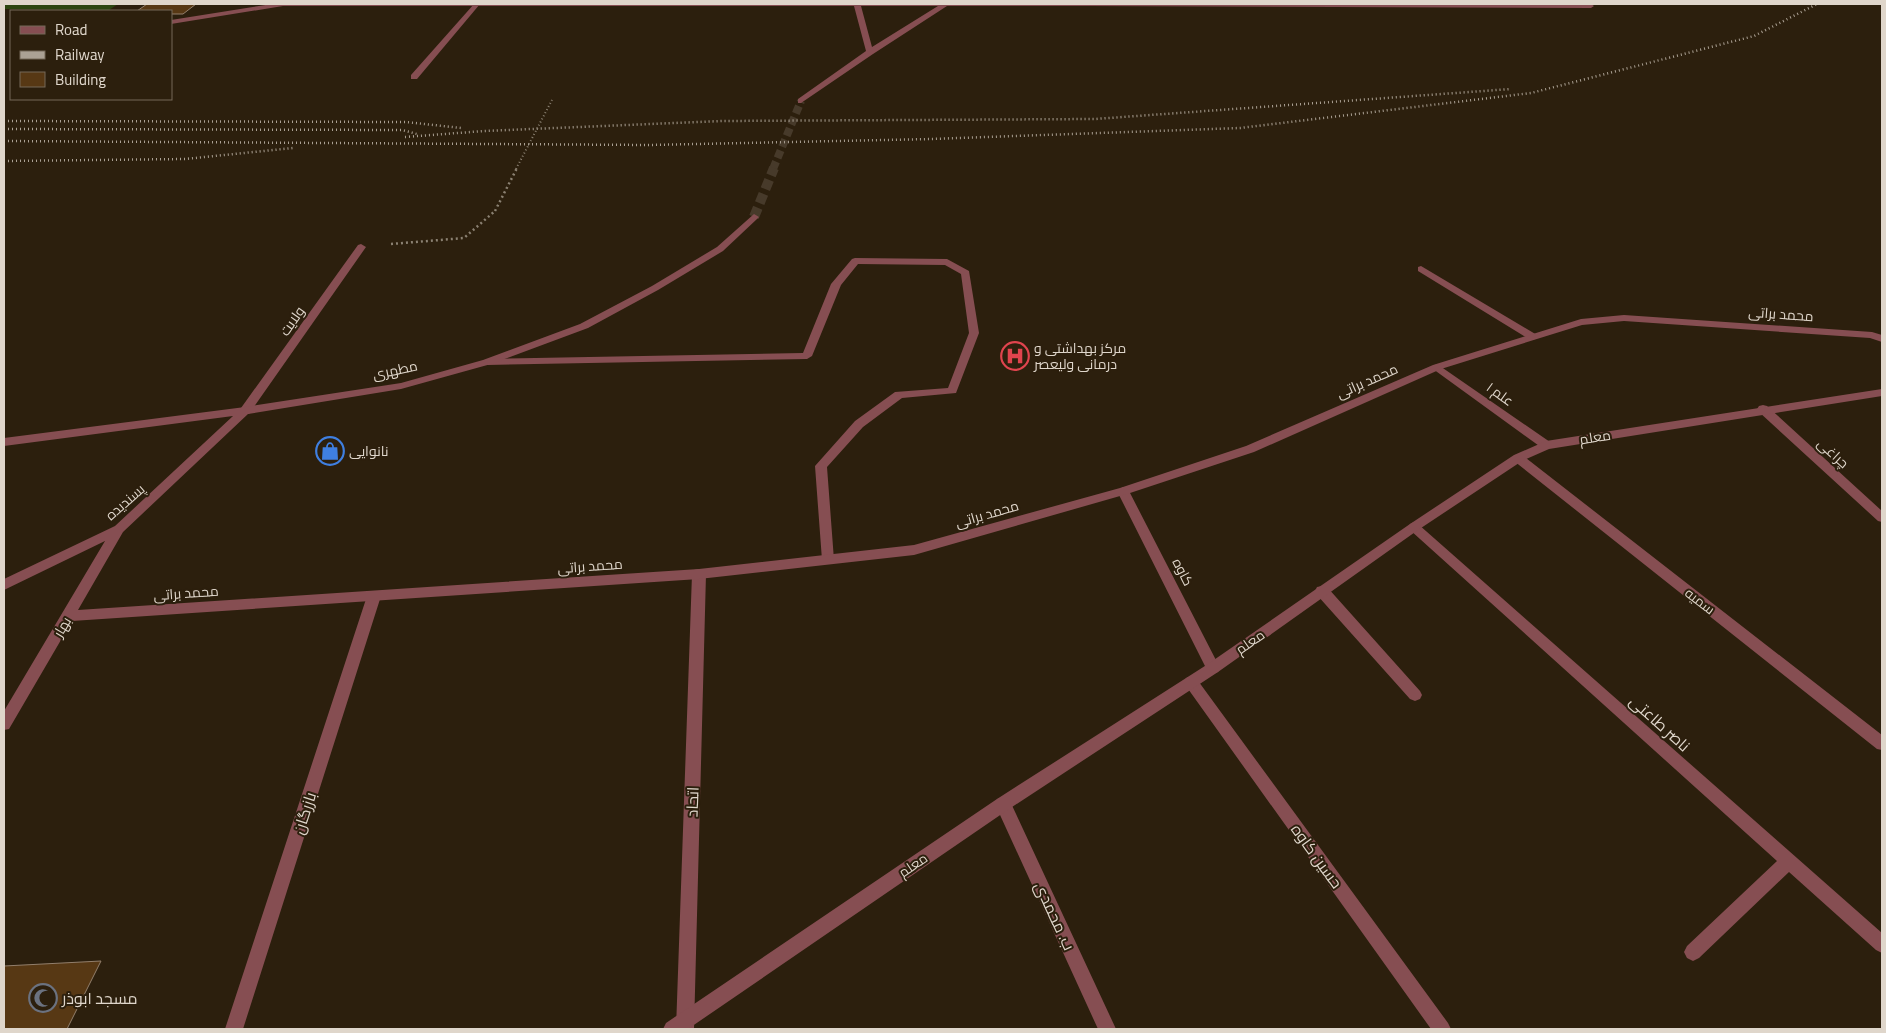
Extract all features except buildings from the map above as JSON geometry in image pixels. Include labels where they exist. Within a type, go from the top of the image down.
[{"type":"street","points":[[172,22],[283,4],[1590,6]]},
{"type":"street","points":[[414,77],[477,4]]},
{"type":"street","points":[[857,4],[870,52]]},
{"type":"street","points":[[801,101],[870,52],[946,4]]},
{"type":"street","name":"مطهری","points":[[4,442],[245,411],[401,386],[487,362],[584,326],[655,288],[720,249],[754,217]]},
{"type":"street","name":"ولایت","points":[[245,411],[360,247]]},
{"type":"street","points":[[487,362],[807,356],[836,284],[854,261],[947,262],[966,273],[974,333],[952,391],[899,395],[858,424],[821,466],[828,560]]},
{"type":"street","points":[[1421,269],[1533,337]]},
{"type":"street","name":"محمد براتی","points":[[68,616],[699,574],[914,550],[1123,491],[1250,449],[1437,367],[1581,322],[1624,318],[1872,335],[1882,339]]},
{"type":"street","name":"علم ۱","points":[[1437,367],[1546,445]]},
{"type":"street","name":"معلم","points":[[681,1027],[1003,804],[1213,668],[1322,591],[1518,458],[1546,445],[1763,409],[1882,392]]},
{"type":"street","name":"چراغی","points":[[1763,409],[1882,518]]},
{"type":"street","name":"پسندیده","points":[[4,585],[119,529],[245,411]]},
{"type":"street","name":"سمیه","points":[[1518,458],[1882,744]]},
{"type":"street","name":"کاوه","points":[[1123,491],[1213,668]]},
{"type":"street","name":"ناصر طاعتی","points":[[1414,528],[1882,944]]},
{"type":"street","name":"بهار","points":[[4,724],[119,529]]},
{"type":"street","name":"اتحاد","points":[[681,1027],[699,574]]},
{"type":"street","points":[[1322,591],[1415,695]]},
{"type":"street","name":"بازرگان","points":[[234,1029],[374,596]]},
{"type":"street","name":"حسین کاوه","points":[[1191,682],[1442,1029]]},
{"type":"street","name":"ب. محمدی","points":[[1003,804],[1108,1029]]},
{"type":"street","points":[[1694,952],[1789,861]]},
{"type":"path","points":[[360,247],[464,238],[495,212],[552,100]]},
{"type":"green space","points":[[4,4],[118,4],[109,10],[4,9]]},
{"type":"tunnel","points":[[773,169],[801,101]]},
{"type":"tunnel","points":[[754,217],[774,168]]},
{"type":"railway","points":[[4,141],[650,145],[931,139],[1240,128],[1531,93],[1754,36],[1817,4]]},
{"type":"railway","points":[[405,137],[484,131],[722,121],[1095,119],[1511,89]]},
{"type":"railway","points":[[4,121],[406,122],[461,128]]},
{"type":"railway","points":[[4,129],[402,130],[417,134]]},
{"type":"railway","points":[[4,161],[185,159],[293,148]]},
{"type":"place","name":"مرکز بهداشتی و درمانی ولیعصر","points":[[1015,356]]},
{"type":"place","name":"نانوایی","points":[[330,451]]},
{"type":"place","name":"مسجد ابوذر","points":[[43,998]]}]
